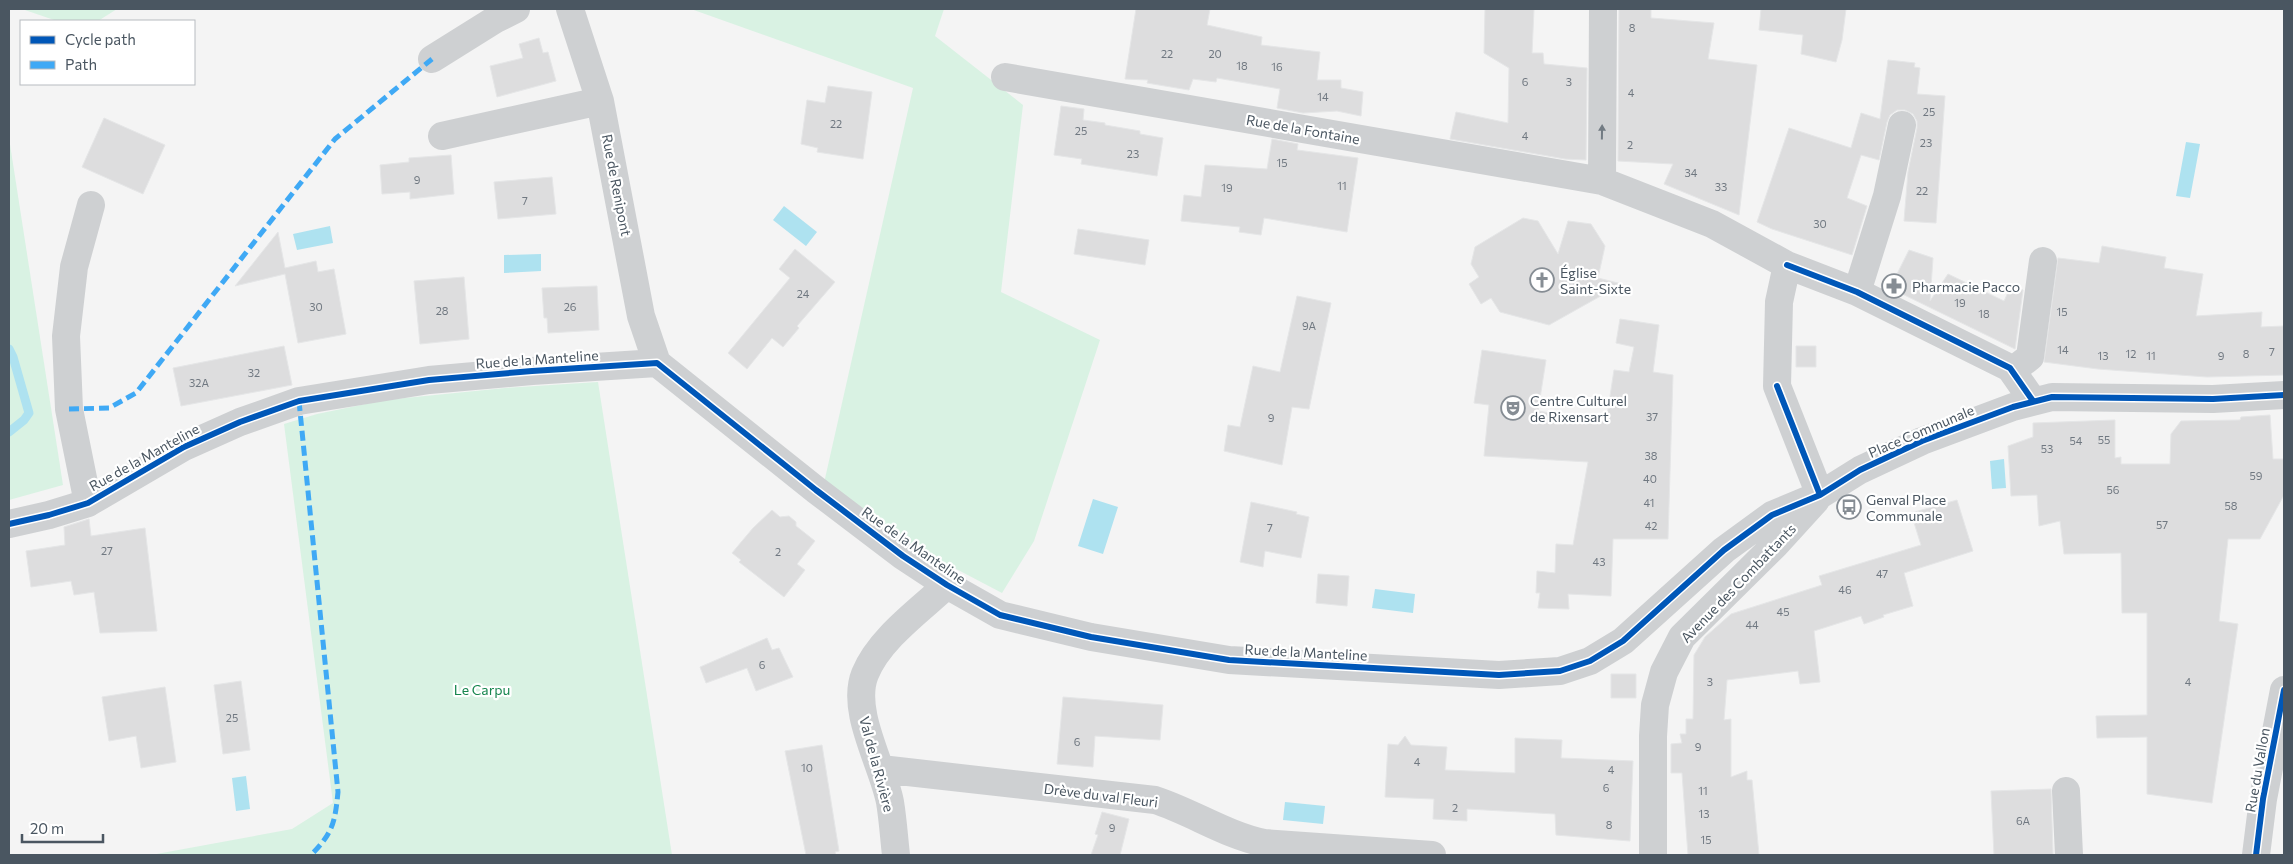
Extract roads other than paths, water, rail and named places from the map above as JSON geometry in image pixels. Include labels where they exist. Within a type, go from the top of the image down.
[{"type":"street","points":[[432,59],[496,18],[516,9]]},
{"type":"street","name":"Rue de Renipont","points":[[570,9],[600,101],[641,316],[657,363]]},
{"type":"street","points":[[1604,9],[1602,181],[1712,224],[1787,265],[1857,292],[2012,371],[2033,401]]},
{"type":"street","name":"Rue de la Fontaine","points":[[1005,77],[1602,181]]},
{"type":"street","points":[[442,136],[600,101]]},
{"type":"street","points":[[1857,292],[1887,196],[1902,125]]},
{"type":"street","points":[[88,502],[69,409],[66,336],[74,266],[92,205]]},
{"type":"street","points":[[2012,371],[2030,357],[2043,261]]},
{"type":"street","points":[[1787,265],[1779,302],[1777,386],[1820,495]]},
{"type":"street","name":"Rue de la Manteline","points":[[9,524],[49,515],[88,502],[184,447],[240,422],[298,401],[429,380],[657,363],[816,490],[903,556],[947,585],[1000,615],[1091,638],[1229,660],[1499,675],[1560,671],[1590,661],[1623,641],[1724,550],[1772,515],[1820,495]]},
{"type":"street","name":"Place Communale","points":[[1820,495],[1860,470],[1922,441],[2013,407],[2052,396],[2213,399],[2284,395]]},
{"type":"street","name":"Avenue des Combattants","points":[[1653,855],[1653,736],[1655,704],[1664,672],[1682,637],[1775,545],[1820,495]]},
{"type":"street","name":"Val de la Rivière","points":[[896,855],[890,802],[863,717],[862,697],[865,674],[882,645],[947,585]]},
{"type":"street","name":"Rue du Vallon","points":[[2256,855],[2263,799],[2284,690]]},
{"type":"street","name":"Drève du val Fleuri","points":[[881,770],[1155,800],[1177,807],[1243,839],[1264,843],[1432,855]]},
{"type":"street","points":[[2066,790],[2069,855]]},
{"type":"water","points":[[2186,142],[2200,144],[2190,198],[2176,196]]},
{"type":"water","points":[[784,206],[817,232],[806,246],[773,220]]},
{"type":"water","points":[[330,226],[333,243],[297,250],[293,234]]},
{"type":"water","points":[[541,254],[541,271],[504,273],[504,255]]},
{"type":"water","points":[[2004,459],[2006,488],[1992,489],[1990,461]]},
{"type":"water","points":[[1093,499],[1118,507],[1103,554],[1078,546]]},
{"type":"water","points":[[1375,589],[1415,594],[1413,613],[1372,608]]},
{"type":"water","points":[[246,776],[250,809],[236,811],[232,778]]},
{"type":"water","points":[[1285,802],[1325,806],[1323,824],[1283,820]]},
{"type":"waterway","points":[[9,349],[29,413],[24,420],[9,432]]},
{"type":"place","name":"Église Saint-Sixte","points":[[1542,280]]},
{"type":"place","name":"Pharmacie Pacco","points":[[1894,286]]},
{"type":"place","name":"Centre Culturel de Rixensart","points":[[1513,408]]},
{"type":"place","name":"Genval Place Communale","points":[[1849,507]]},
{"type":"park label","name":"Le Carpu","points":[[482,689]]}]
